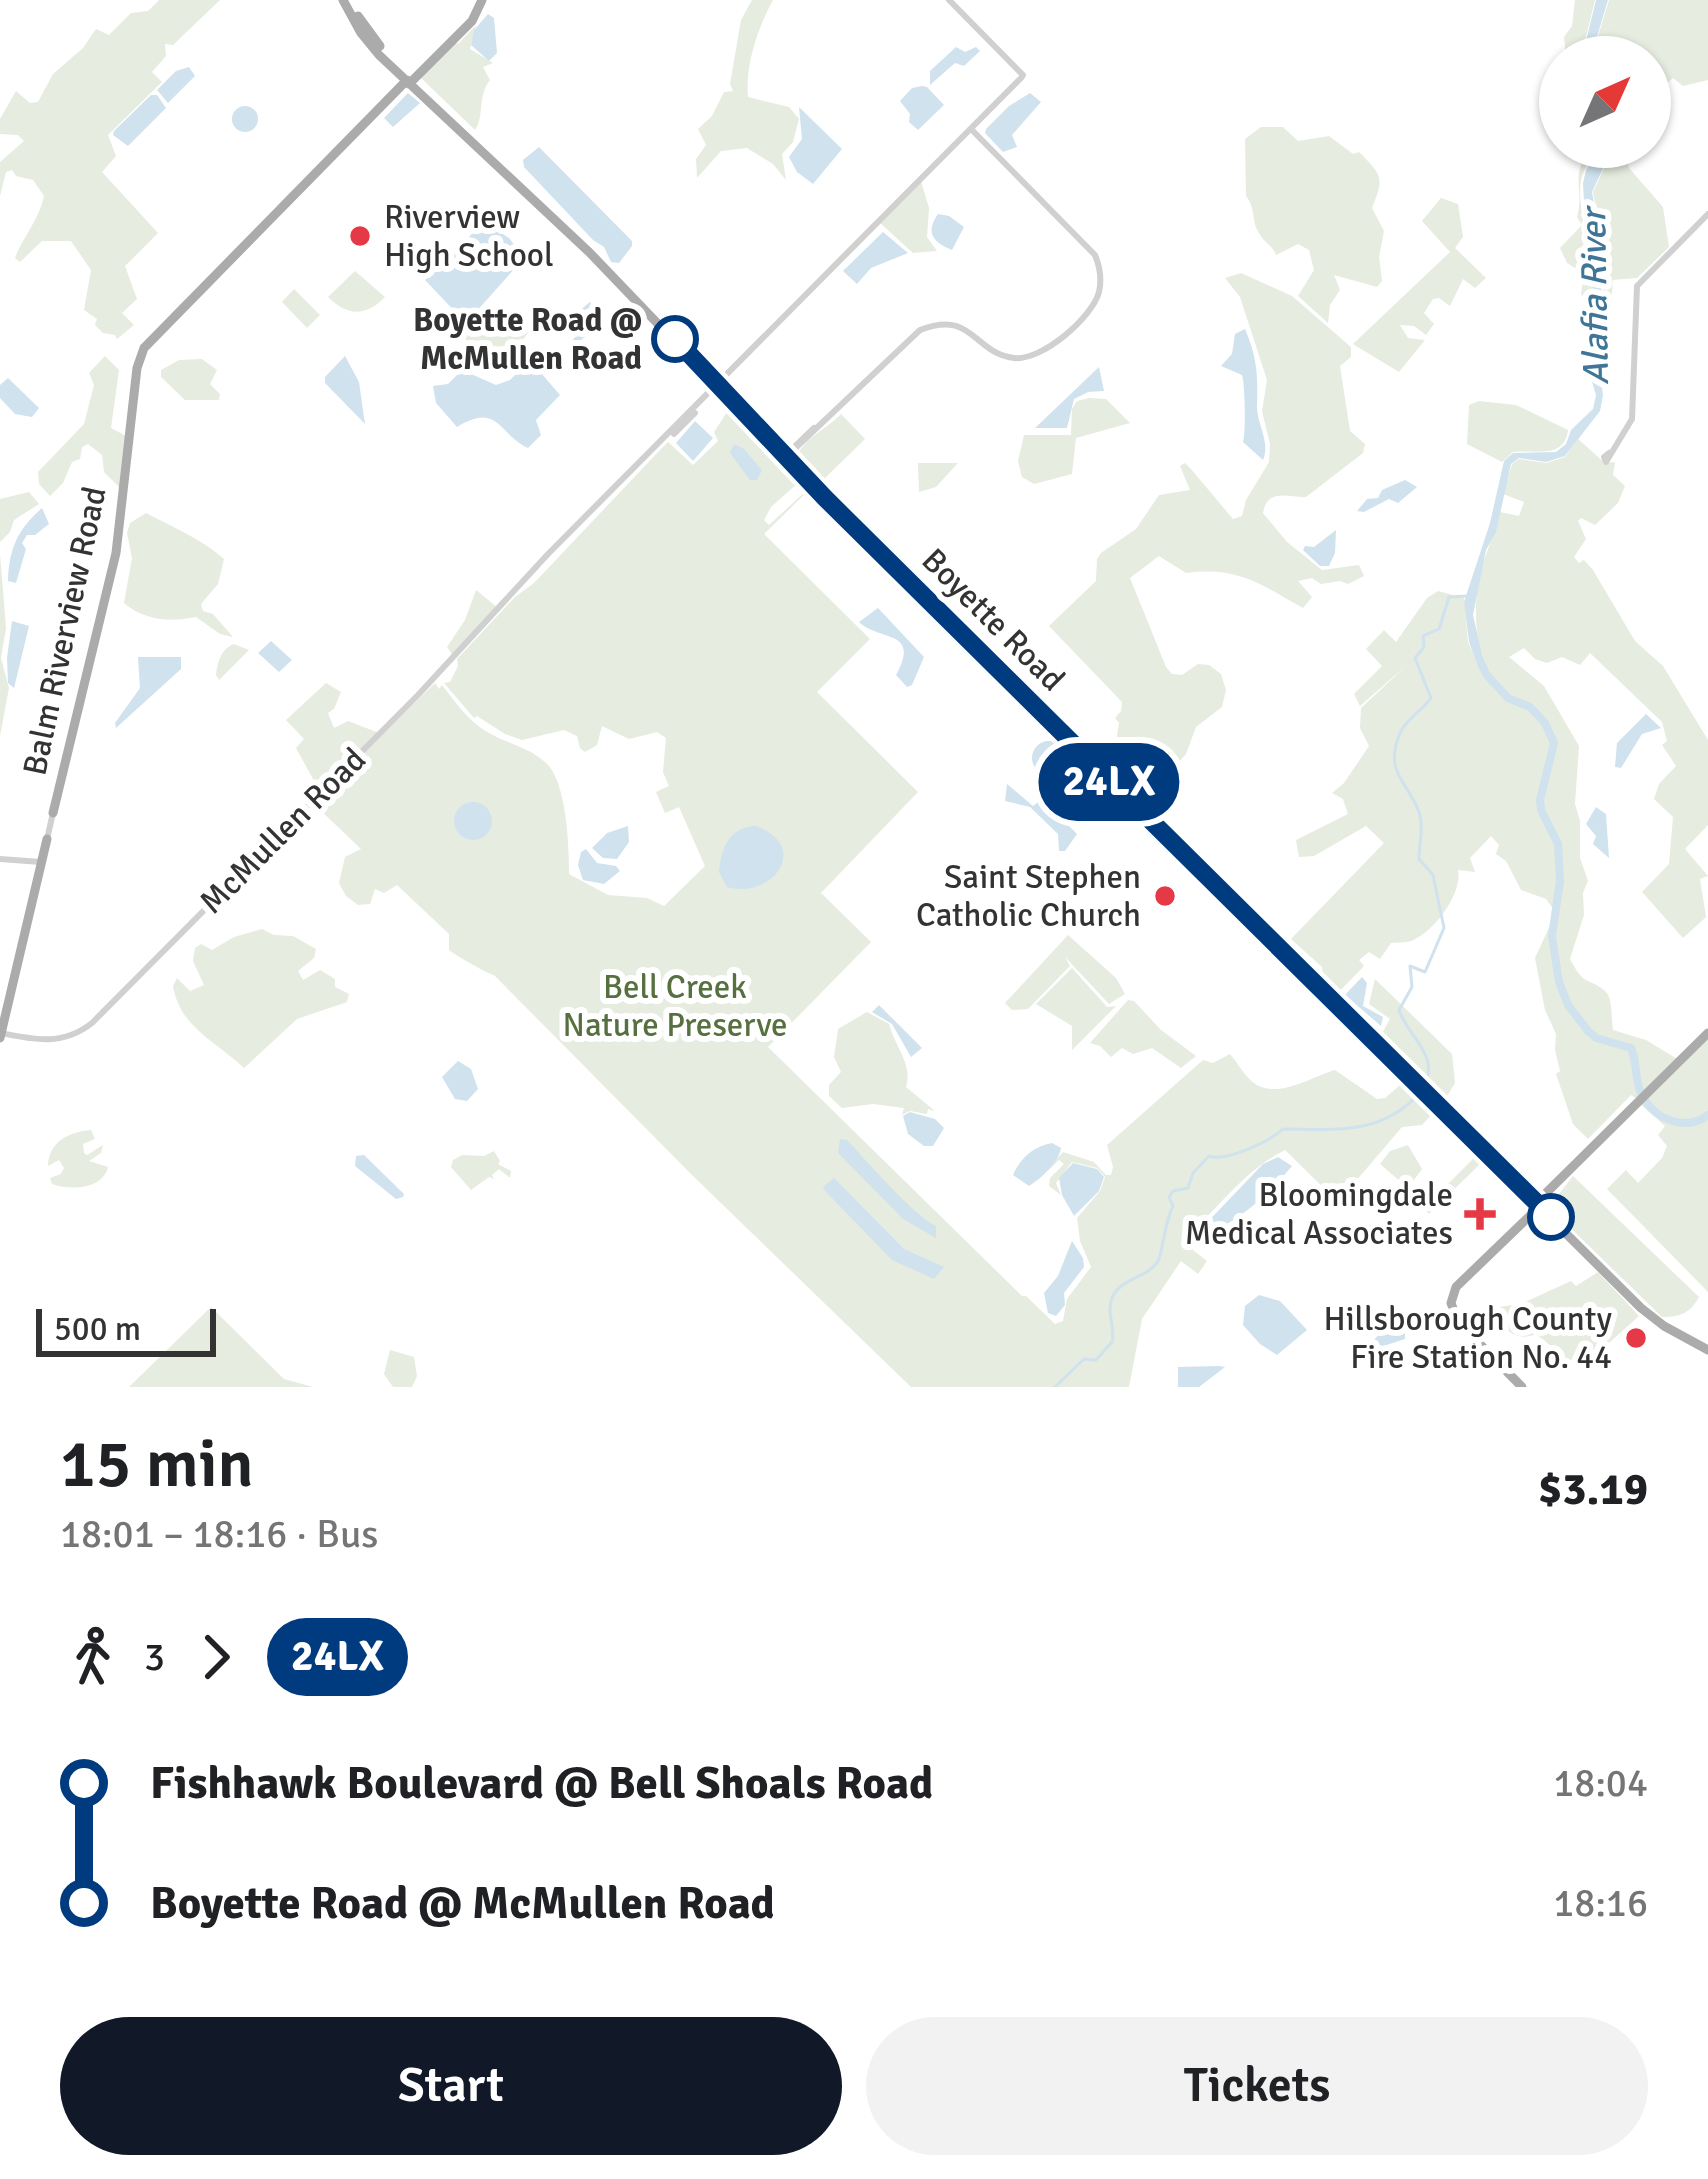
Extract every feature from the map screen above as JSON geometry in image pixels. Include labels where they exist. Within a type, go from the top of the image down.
[{"type":"main road","name":"Boyette Road","points":[[346,0],[410,80],[681,337],[721,383]]},
{"type":"main road","name":"Balm Riverview Road","points":[[53,813],[116,553],[141,354],[151,337],[410,80],[480,0]]},
{"type":"main road","name":"Boyette Road","points":[[410,80],[617,272],[1200,873],[1400,1061],[1540,1203]]},
{"type":"main road","points":[[507,174],[550,206]]},
{"type":"main road","points":[[590,253],[617,272]]},
{"type":"main road","name":"Balm Riverview Road","points":[[1,1035],[46,839]]},
{"type":"main road","points":[[1522,1387],[1453,1315],[1453,1293],[1708,1036]]},
{"type":"main road","points":[[1540,1203],[1651,1317],[1708,1347]]},
{"type":"main road","points":[[1540,1203],[1661,1318],[1708,1347]]},
{"type":"main road","points":[[1589,1256],[1611,1270]]},
{"type":"street","name":"McMullen Road","points":[[538,566],[1023,75],[949,0]]},
{"type":"street","points":[[789,454],[920,330],[942,323],[958,325],[1001,355],[1029,358],[1052,346],[1095,303],[1101,277],[1095,255],[971,129]]},
{"type":"street","points":[[1609,453],[1632,419],[1637,286],[1708,214]]},
{"type":"street","name":"McMullen Road","points":[[1,1035],[57,1040],[91,1024],[407,706],[597,504],[721,383]]},
{"type":"street","name":"Balm Riverview Road","points":[[46,839],[53,813]]},
{"type":"street","points":[[0,859],[41,862]]},
{"type":"green space","points":[[159,0],[220,0],[173,45],[165,44],[166,56],[152,72],[162,82],[108,135],[116,156],[102,172],[158,233],[125,266],[137,299],[122,313],[134,325],[117,339],[103,333],[95,325],[97,319],[84,310],[91,270],[71,241],[42,241],[20,262],[15,258],[44,196],[33,180],[16,176],[12,170],[6,172],[0,196],[0,162],[24,141],[18,135],[0,134],[0,119],[16,91],[30,103],[38,102],[53,74],[83,48],[96,29],[109,35],[131,13],[148,11]]},
{"type":"green space","points":[[752,0],[773,0],[754,47],[748,97],[789,107],[799,119],[793,142],[782,154],[786,180],[773,164],[747,148],[721,151],[697,178],[696,159],[706,145],[698,129],[712,116],[724,92],[733,91],[730,84],[741,20]]},
{"type":"green space","points":[[1575,0],[1595,0],[1586,36],[1565,36],[1572,26]]},
{"type":"green space","points":[[1609,0],[1708,0],[1708,80],[1683,86],[1671,80],[1671,36],[1598,36]]},
{"type":"green space","points":[[476,25],[470,49],[493,63],[483,67],[490,80],[475,130],[419,76]]},
{"type":"green space","points":[[1261,127],[1283,127],[1298,141],[1329,136],[1353,154],[1359,152],[1379,178],[1372,208],[1384,231],[1379,257],[1382,281],[1377,287],[1334,275],[1340,290],[1330,305],[1328,323],[1298,296],[1314,270],[1309,250],[1298,244],[1276,255],[1261,237],[1246,196],[1245,139]]},
{"type":"green space","points":[[1586,168],[1580,191],[1592,264],[1593,286],[1592,315],[1591,324],[1592,306],[1581,294],[1584,274],[1567,263],[1560,248],[1582,225],[1577,217],[1579,174]]},
{"type":"green space","points":[[1604,168],[1629,168],[1663,207],[1669,247],[1637,278],[1613,280],[1610,314],[1601,327],[1605,256],[1593,192]]},
{"type":"green space","points":[[921,181],[929,208],[927,237],[937,251],[913,253],[880,223]]},
{"type":"green space","points":[[1441,198],[1458,204],[1463,237],[1455,248],[1486,278],[1475,288],[1463,279],[1450,306],[1433,299],[1424,313],[1434,324],[1426,335],[1414,326],[1400,325],[1408,338],[1425,340],[1399,372],[1353,344],[1450,252],[1422,221]]},
{"type":"green space","points":[[355,271],[385,297],[356,312],[328,297]]},
{"type":"green space","points":[[1241,273],[1292,296],[1351,347],[1351,357],[1340,366],[1350,431],[1365,444],[1363,453],[1306,497],[1274,497],[1263,513],[1287,542],[1322,570],[1359,565],[1364,576],[1348,584],[1321,584],[1312,578],[1298,581],[1312,597],[1303,608],[1248,579],[1220,572],[1186,573],[1159,556],[1130,578],[1172,674],[1209,665],[1221,674],[1226,690],[1222,707],[1196,727],[1186,754],[1171,771],[1176,778],[1165,768],[1135,795],[1098,756],[1116,742],[1119,723],[1115,718],[1122,702],[1049,626],[1096,581],[1101,553],[1136,529],[1159,495],[1190,490],[1180,466],[1185,463],[1233,519],[1242,516],[1269,462],[1270,444],[1262,411],[1267,380],[1240,297],[1225,278]]},
{"type":"green space","points":[[294,289],[320,315],[307,328],[282,302]]},
{"type":"green space","points":[[494,316],[529,332],[503,365],[485,373],[469,357],[467,336],[474,322]]},
{"type":"green space","points":[[105,356],[119,370],[111,428],[128,437],[123,491],[104,472],[102,455],[88,444],[50,496],[39,484],[38,472],[84,424],[94,385],[89,373]]},
{"type":"green space","points":[[202,359],[217,370],[210,384],[220,394],[219,400],[185,400],[161,377],[161,370],[179,360]]},
{"type":"green space","points":[[1106,399],[1130,423],[1076,438],[1072,474],[1034,484],[1022,477],[1018,461],[1024,435],[1071,435],[1072,409],[1077,401]]},
{"type":"green space","points":[[1479,401],[1516,405],[1568,430],[1565,439],[1555,449],[1513,452],[1502,462],[1467,444],[1469,405]]},
{"type":"green space","name":"Bell Creek Nature Preserve","points":[[733,403],[811,488],[764,534],[870,639],[817,692],[918,792],[821,893],[871,942],[768,1047],[1022,1296],[1055,1324],[1063,1321],[1067,1299],[1091,1267],[1077,1218],[1100,1191],[1105,1177],[1097,1168],[1072,1162],[1056,1183],[1061,1195],[1049,1186],[1050,1178],[1064,1164],[1059,1160],[1033,1185],[1063,1152],[1094,1162],[1111,1175],[1107,1145],[1203,1060],[1213,1063],[1230,1054],[1249,1079],[1276,1089],[1335,1070],[1377,1099],[1406,1080],[1435,1105],[1422,1125],[1402,1127],[1338,1202],[1285,1150],[1246,1177],[1191,1233],[1198,1242],[1193,1250],[1207,1261],[1198,1274],[1181,1261],[1142,1319],[1129,1387],[911,1387],[494,975],[449,950],[449,934],[397,885],[384,893],[375,889],[370,904],[358,905],[339,883],[345,857],[361,849],[316,806],[317,799],[435,683],[482,729],[533,753],[553,772],[565,816],[569,874],[608,895],[647,898],[664,906],[705,866],[679,807],[665,813],[656,792],[669,786],[663,772],[666,738],[657,732],[629,739],[602,726],[597,745],[585,752],[577,736],[564,730],[522,740],[474,718],[444,683],[450,682],[457,659],[668,442],[693,465],[718,441],[714,432]],"holes":[[[799,482],[806,491],[769,525],[764,520],[771,507]]]},
{"type":"green space","points":[[841,414],[865,439],[822,481],[797,455]]},
{"type":"green space","points":[[1578,439],[1605,463],[1615,462],[1613,475],[1625,486],[1618,503],[1595,525],[1581,518],[1578,521],[1586,539],[1574,557],[1593,570],[1635,641],[1663,666],[1708,740],[1708,825],[1685,849],[1708,876],[1700,879],[1706,917],[1683,938],[1642,892],[1669,864],[1673,817],[1654,799],[1659,784],[1676,766],[1662,745],[1667,741],[1662,722],[1590,653],[1580,665],[1562,657],[1547,663],[1524,648],[1509,657],[1544,686],[1579,746],[1575,804],[1580,858],[1588,881],[1584,915],[1570,959],[1583,978],[1608,994],[1613,1030],[1646,1040],[1679,1060],[1637,1099],[1631,1095],[1588,1139],[1573,1124],[1556,1074],[1560,1071],[1556,1034],[1545,1010],[1535,958],[1553,909],[1546,899],[1521,890],[1506,861],[1496,854],[1499,845],[1491,836],[1470,858],[1475,872],[1458,870],[1456,890],[1437,921],[1420,937],[1391,943],[1380,959],[1369,952],[1359,960],[1364,966],[1337,994],[1323,979],[1322,967],[1291,939],[1384,843],[1366,826],[1314,856],[1299,857],[1296,840],[1348,814],[1343,799],[1332,793],[1369,746],[1360,728],[1361,708],[1408,664],[1360,706],[1354,694],[1382,666],[1366,649],[1384,630],[1396,642],[1427,598],[1438,591],[1464,598],[1468,642],[1480,669],[1485,663],[1476,606],[1483,563],[1500,512],[1519,516],[1524,502],[1503,494],[1512,464],[1519,459],[1546,463],[1565,457]]},
{"type":"green space","points":[[918,463],[958,463],[936,487],[919,492]]},
{"type":"green space","points":[[29,492],[39,504],[14,520],[0,542],[0,499]]},
{"type":"green space","points":[[146,513],[224,559],[218,584],[201,604],[233,637],[196,617],[158,619],[124,603],[132,558],[127,533],[130,523]]},
{"type":"green space","points":[[0,554],[6,628],[1,658],[9,688],[0,736]]},
{"type":"green space","points":[[476,590],[498,608],[453,656],[447,647],[465,620]]},
{"type":"green space","points":[[234,644],[249,650],[219,680],[221,656]]},
{"type":"green space","points":[[326,683],[341,692],[328,713],[334,728],[348,721],[379,733],[317,794],[296,748],[304,739],[286,720]]},
{"type":"green space","points":[[262,929],[293,936],[316,949],[314,958],[298,971],[303,980],[320,970],[349,994],[347,1002],[297,1019],[244,1068],[191,1023],[173,986],[177,978],[190,991],[204,985],[193,961],[195,948],[201,944],[212,950]]},
{"type":"green space","points":[[1068,935],[1116,978],[1125,994],[1109,1004],[1065,957],[1070,966],[1028,1009],[1012,1010],[1005,1003]]},
{"type":"green space","points":[[1072,968],[1107,1007],[1116,1006],[1072,1050],[1072,1026],[1036,1004]]},
{"type":"green space","points":[[1375,979],[1452,1054],[1455,1083],[1446,1098],[1381,1035],[1390,1019],[1369,1004]]},
{"type":"green space","points":[[1128,1000],[1196,1056],[1181,1068],[1152,1048],[1133,1054],[1122,1048],[1111,1057],[1090,1043]]},
{"type":"green space","points":[[867,1012],[889,1024],[905,1063],[906,1087],[935,1111],[902,1115],[904,1108],[873,1104],[842,1108],[829,1096],[829,1085],[841,1072],[834,1057],[838,1029]]},
{"type":"green space","points":[[1708,1036],[1708,1292],[1607,1189],[1626,1170],[1638,1183],[1662,1158],[1667,1146],[1658,1135],[1665,1126],[1640,1104]]},
{"type":"green space","points":[[91,1130],[95,1139],[83,1144],[84,1153],[103,1145],[101,1153],[89,1161],[108,1167],[105,1174],[85,1186],[52,1184],[50,1178],[64,1168],[59,1160],[48,1166],[56,1144]]},
{"type":"green space","points":[[1408,1145],[1422,1169],[1408,1188],[1380,1164],[1390,1151]]},
{"type":"green space","points":[[494,1151],[498,1164],[511,1171],[510,1178],[499,1169],[494,1179],[489,1177],[471,1190],[451,1167],[462,1155],[484,1156]]},
{"type":"green space","points":[[1474,1158],[1480,1164],[1429,1214],[1424,1208]]},
{"type":"green space","points":[[1573,1176],[1699,1297],[1688,1310],[1662,1317],[1549,1207]]},
{"type":"green space","points":[[1598,1272],[1639,1316],[1580,1369],[1536,1334],[1519,1336],[1495,1320],[1498,1307],[1521,1304],[1571,1281],[1576,1286]]},
{"type":"green space","points":[[211,1307],[284,1379],[313,1387],[129,1387]]},
{"type":"green space","points":[[390,1350],[414,1357],[417,1376],[412,1387],[393,1387],[384,1374]]},
{"type":"water","points":[[1596,0],[1608,0],[1597,36],[1587,36]]},
{"type":"water","points":[[488,14],[494,18],[497,53],[489,61],[471,45],[474,30]]},
{"type":"water","points":[[956,47],[980,51],[964,66],[955,63],[930,85],[930,71]]},
{"type":"water","points":[[189,67],[195,76],[168,103],[157,90],[176,71]]},
{"type":"water","points":[[922,86],[944,105],[918,130],[900,101],[912,88]]},
{"type":"water","points":[[408,93],[420,103],[393,127],[384,118]]},
{"type":"water","points":[[1030,93],[1041,102],[1012,135],[1017,147],[1003,152],[986,129]]},
{"type":"water","points":[[151,95],[157,95],[166,108],[128,146],[114,131]]},
{"type":"water","points":[[245,106],[255,109],[255,129],[245,132],[235,129],[232,119],[235,109]]},
{"type":"water","points":[[799,107],[842,149],[813,184],[797,172],[789,157],[802,139]]},
{"type":"water","points":[[539,147],[632,241],[619,263],[611,262],[604,247],[524,167],[523,160]]},
{"type":"water","name":"Alafia River","points":[[1603,168],[1592,192],[1604,256],[1597,350],[1603,395],[1600,411],[1565,456],[1546,462],[1519,458],[1511,464],[1473,615],[1484,663],[1479,669],[1469,642],[1464,602],[1504,461],[1513,453],[1556,452],[1593,409],[1593,259],[1585,221],[1586,170]]},
{"type":"water","points":[[938,214],[964,227],[952,250],[933,236]]},
{"type":"water","points":[[484,222],[509,238],[524,258],[475,313],[463,320],[425,280]]},
{"type":"water","points":[[883,232],[908,253],[871,268],[857,284],[843,271]]},
{"type":"water","points":[[590,302],[603,313],[599,324],[572,348],[569,344],[586,325],[578,312]]},
{"type":"water","points":[[1245,329],[1256,366],[1263,460],[1243,442],[1242,375],[1221,366],[1232,354],[1235,334]]},
{"type":"water","points":[[345,356],[359,382],[365,424],[325,383]]},
{"type":"water","points":[[530,360],[560,395],[536,420],[541,435],[528,448],[490,419],[457,427],[436,403],[433,386],[448,384],[462,370],[496,385],[510,380]]},
{"type":"water","points":[[1099,367],[1104,391],[1074,399],[1067,428],[1035,428]]},
{"type":"water","points":[[8,378],[39,408],[32,417],[15,414],[0,398],[0,385]]},
{"type":"water","points":[[695,421],[713,438],[693,461],[676,443]]},
{"type":"water","points":[[734,444],[762,470],[757,480],[750,480],[730,453]]},
{"type":"water","points":[[1405,480],[1417,487],[1398,503],[1389,499],[1357,511],[1367,499],[1378,498],[1382,490]]},
{"type":"water","points":[[42,508],[49,524],[27,535],[16,583],[8,581],[16,540]]},
{"type":"water","points":[[1336,530],[1335,553],[1329,566],[1320,566],[1303,550]]},
{"type":"water","points":[[878,608],[924,657],[912,685],[907,687],[896,675],[904,650],[901,643],[859,622]]},
{"type":"water","points":[[12,621],[29,626],[14,688],[8,683],[7,658]]},
{"type":"water","points":[[271,641],[292,660],[279,672],[258,653]]},
{"type":"water","points":[[138,657],[181,657],[181,669],[116,728],[140,688]]},
{"type":"water","points":[[1646,714],[1661,728],[1642,734],[1621,768],[1615,767],[1617,743]]},
{"type":"water","points":[[1049,741],[1061,746],[1066,758],[1061,770],[1049,775],[1037,770],[1032,758],[1037,746]]},
{"type":"water","points":[[1078,759],[1088,772],[1072,789],[1059,789],[1056,784]]},
{"type":"water","points":[[1007,784],[1033,806],[1046,796],[1054,799],[1054,811],[1077,834],[1065,851],[1059,851],[1058,834],[1030,807],[1005,801]]},
{"type":"water","points":[[473,802],[487,807],[492,821],[487,835],[473,840],[459,835],[454,821],[459,807]]},
{"type":"water","points":[[1596,807],[1606,814],[1609,858],[1593,844],[1596,836],[1586,824]]},
{"type":"water","points":[[628,826],[629,842],[617,859],[603,858],[592,848],[607,833]]},
{"type":"water","points":[[756,826],[781,846],[779,869],[758,886],[727,887],[719,872],[724,847],[739,830]]},
{"type":"water","points":[[586,849],[597,863],[620,871],[604,884],[583,880],[578,865]]},
{"type":"water","points":[[1362,977],[1367,983],[1363,1006],[1383,1017],[1381,1026],[1345,995]]},
{"type":"water","points":[[879,1005],[922,1048],[911,1057],[892,1024],[872,1012]]},
{"type":"water","points":[[458,1061],[471,1069],[478,1089],[467,1101],[455,1099],[442,1077]]},
{"type":"water","points":[[910,1112],[935,1119],[944,1128],[933,1146],[924,1146],[908,1134],[903,1116]]},
{"type":"water","points":[[840,1139],[847,1140],[903,1200],[936,1226],[936,1238],[903,1219],[838,1153]]},
{"type":"water","points":[[1052,1143],[1061,1148],[1060,1153],[1039,1179],[1029,1186],[1013,1175],[1028,1154]]},
{"type":"water","points":[[364,1155],[403,1197],[396,1199],[355,1166],[356,1156]]},
{"type":"water","points":[[1278,1157],[1292,1166],[1271,1189],[1249,1209],[1198,1239],[1198,1232],[1263,1164]]},
{"type":"water","points":[[1073,1163],[1097,1169],[1104,1177],[1099,1191],[1074,1216],[1059,1178]]},
{"type":"water","points":[[834,1178],[904,1249],[944,1267],[934,1279],[892,1260],[826,1192],[823,1187]]},
{"type":"water","points":[[1072,1241],[1084,1267],[1064,1293],[1065,1305],[1056,1316],[1048,1313],[1044,1293],[1058,1276]]},
{"type":"water","points":[[1259,1295],[1280,1301],[1307,1330],[1277,1355],[1243,1325],[1245,1306]]},
{"type":"water","points":[[1396,1317],[1405,1326],[1405,1339],[1371,1350],[1367,1347]]},
{"type":"water","points":[[1178,1367],[1225,1367],[1199,1387],[1178,1387]]},
{"type":"waterway","points":[[1423,1087],[1428,1076],[1426,1056],[1399,1010],[1412,987],[1410,966],[1425,972],[1444,928],[1433,875],[1419,859],[1419,812],[1394,758],[1403,728],[1431,698],[1415,658],[1424,647],[1423,636],[1439,629],[1449,597],[1468,596]]},
{"type":"waterway","name":"Alafia River","points":[[1479,658],[1486,674],[1508,698],[1530,707],[1545,723],[1554,743],[1540,800],[1558,844],[1560,881],[1552,936],[1568,1005],[1596,1038],[1631,1048],[1640,1090],[1655,1111],[1681,1123],[1708,1115]]},
{"type":"waterway","points":[[1055,1387],[1084,1359],[1096,1360],[1112,1342],[1113,1296],[1158,1261],[1173,1206],[1169,1197],[1173,1191],[1188,1188],[1193,1173],[1209,1156],[1247,1150],[1283,1129],[1372,1124],[1418,1095]]},
{"type":"bus line","name":"24LX","points":[[675,339],[825,498],[1551,1217]]},
{"type":"place","name":"Riverview High School","points":[[360,236]]},
{"type":"place","name":"Boyette Road @ McMullen Road","points":[[675,339]]},
{"type":"place","name":"Saint Stephen Catholic Church","points":[[1165,896]]},
{"type":"place","name":"Bloomingdale Medical Associates","points":[[1480,1214]]},
{"type":"place","name":"Hillsborough County Fire Station No. 44","points":[[1636,1338]]}]
